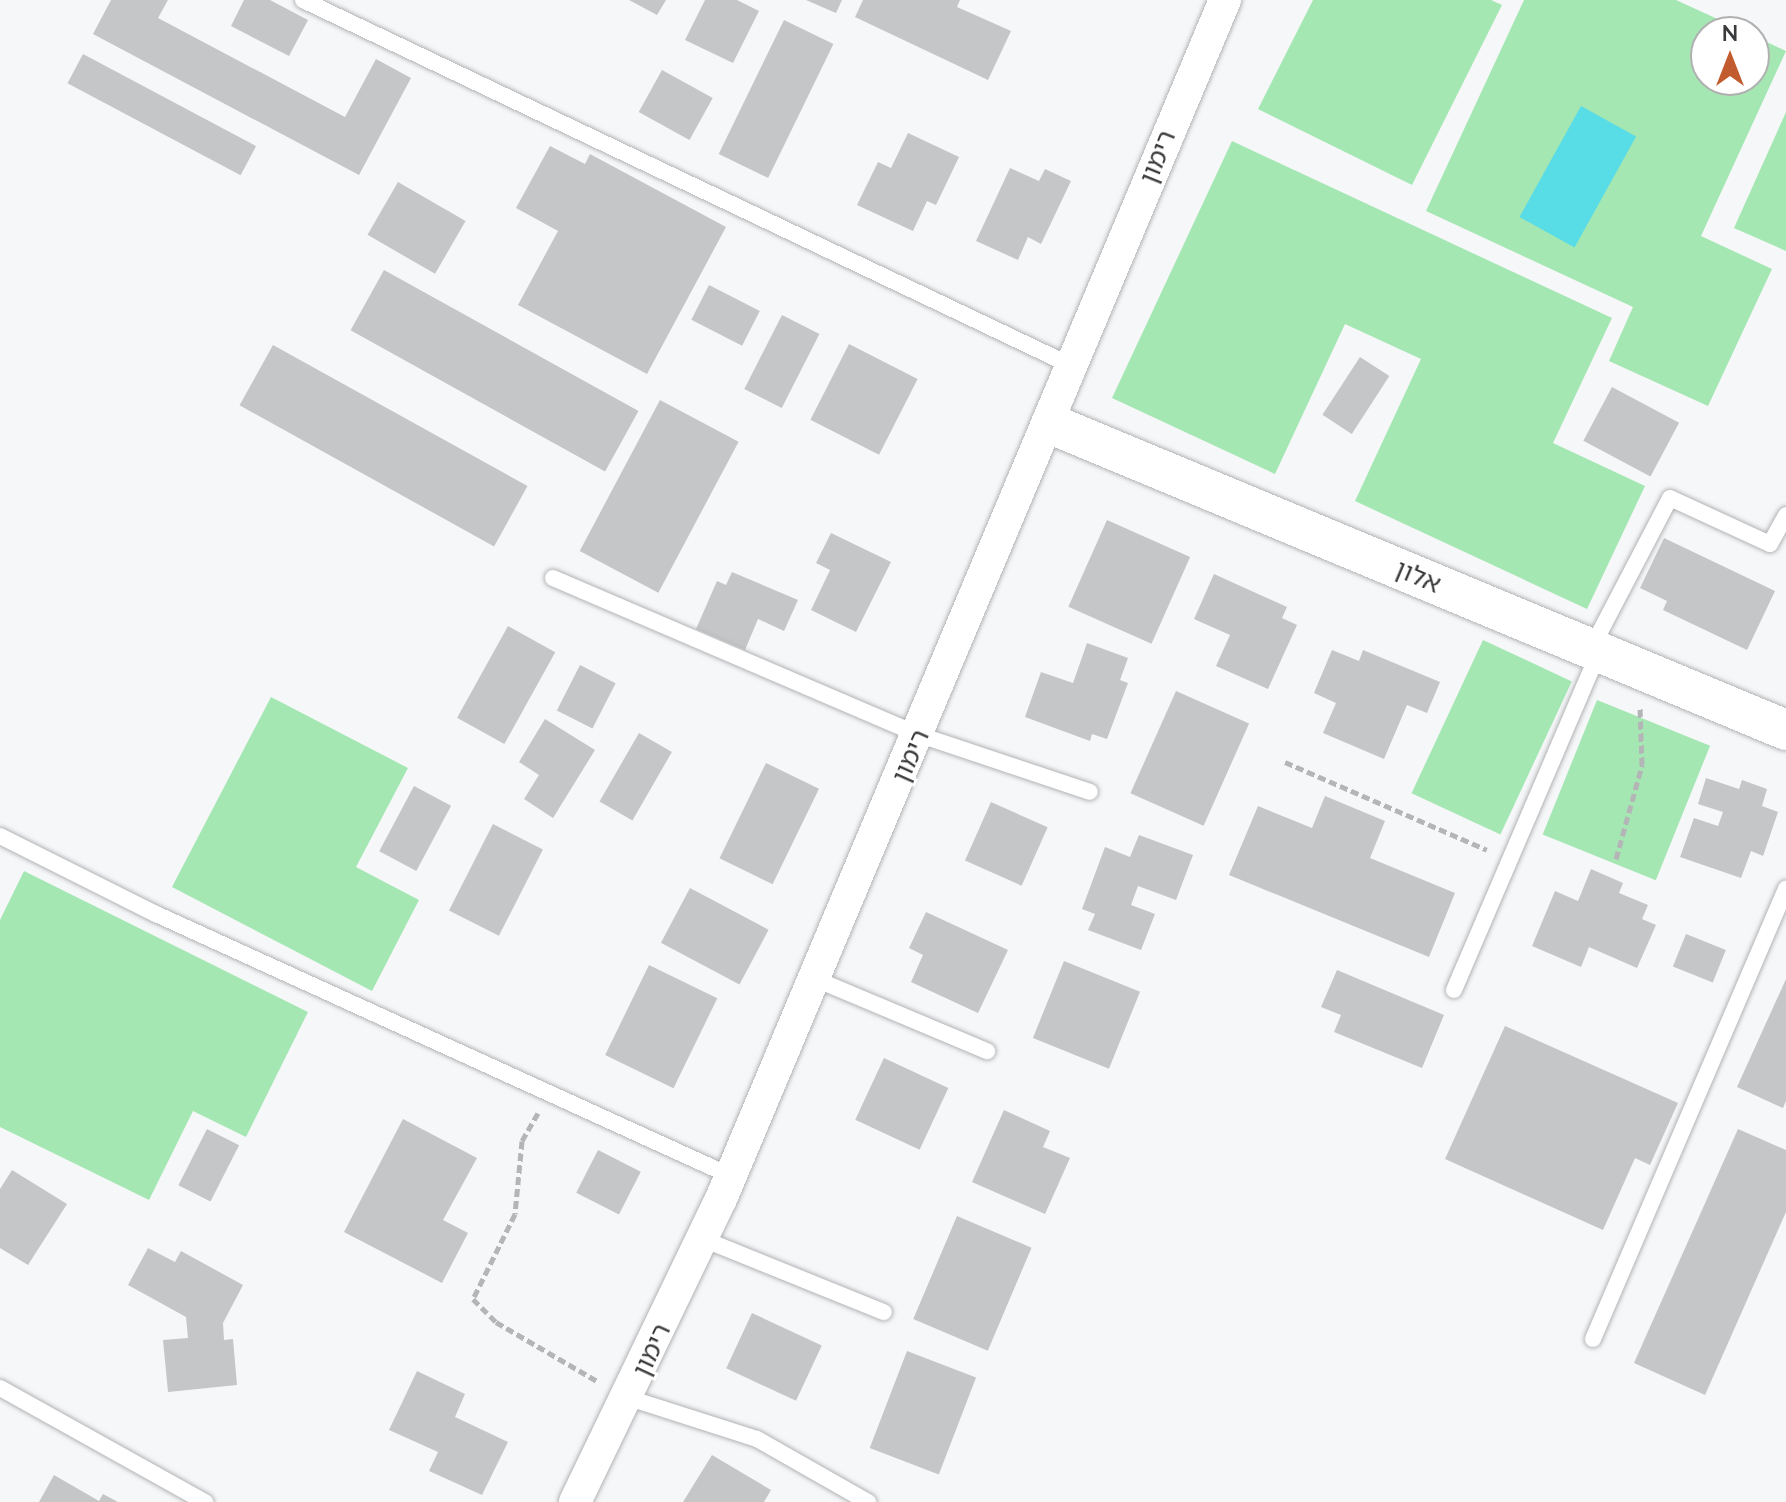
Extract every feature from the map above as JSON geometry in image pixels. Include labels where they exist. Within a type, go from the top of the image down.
[{"type":"street","name":"רימון","points":[[575,1502],[629,1398],[731,1176],[1051,424],[1225,0]]},
{"type":"street","name":"אלון","points":[[1051,424],[1786,730]]},
{"type":"lane","points":[[303,0],[1074,367]]},
{"type":"lane","points":[[1454,990],[1595,650],[1670,498],[1770,544],[1786,515]]},
{"type":"lane","points":[[553,578],[920,735],[1090,792]]},
{"type":"lane","points":[[0,836],[731,1176]]},
{"type":"lane","points":[[1593,1339],[1786,889]]},
{"type":"lane","points":[[813,978],[987,1051]]},
{"type":"lane","points":[[703,1239],[884,1312]]},
{"type":"lane","points":[[0,1388],[205,1502]]},
{"type":"lane","points":[[629,1398],[757,1439],[868,1502]]},
{"type":"path","points":[[1616,859],[1642,765],[1639,669]]},
{"type":"path","points":[[1285,762],[1510,860]]},
{"type":"path","points":[[549,1093],[522,1141],[515,1214],[473,1299],[531,1344],[629,1398]]},
{"type":"green space","points":[[1313,0],[1491,0],[1502,5],[1412,185],[1258,109]]},
{"type":"green space","points":[[1524,0],[1676,0],[1711,16],[1690,16],[1690,96],[1765,96],[1701,236],[1772,269],[1708,406],[1609,361],[1633,307],[1426,211]]},
{"type":"green space","points":[[1770,44],[1786,51],[1770,86]]},
{"type":"green space","points":[[1786,112],[1786,251],[1734,228]]},
{"type":"green space","points":[[1232,141],[1612,318],[1553,443],[1645,486],[1587,609],[1355,501],[1421,359],[1345,324],[1275,474],[1112,398]]},
{"type":"green space","points":[[1483,640],[1572,681],[1500,835],[1412,793]]},
{"type":"green space","points":[[271,697],[408,768],[356,867],[419,900],[372,991],[172,887]]},
{"type":"green space","points":[[1597,700],[1710,746],[1656,880],[1543,834]]},
{"type":"green space","points":[[24,871],[308,1012],[246,1137],[193,1111],[149,1200],[0,1127],[0,920]]},
{"type":"water","points":[[1581,106],[1636,137],[1575,248],[1519,217]]},
{"type":"building","points":[[111,0],[168,0],[158,18],[345,117],[376,59],[411,78],[359,175],[93,34]]},
{"type":"building","points":[[244,0],[270,0],[308,20],[289,56],[231,26]]},
{"type":"building","points":[[629,0],[666,0],[657,15]]},
{"type":"building","points":[[705,0],[737,0],[759,11],[733,63],[685,40]]},
{"type":"building","points":[[806,0],[842,0],[836,13]]},
{"type":"building","points":[[863,0],[960,0],[957,7],[1011,31],[988,80],[855,17]]},
{"type":"building","points":[[784,20],[833,44],[768,178],[719,154]]},
{"type":"building","points":[[83,54],[256,146],[241,175],[68,83]]},
{"type":"building","points":[[662,70],[713,98],[689,140],[639,112]]},
{"type":"building","points":[[908,133],[959,157],[936,205],[927,201],[913,231],[857,205],[878,162],[891,168]]},
{"type":"building","points":[[550,146],[585,164],[590,154],[726,227],[647,374],[518,305],[558,231],[516,208]]},
{"type":"building","points":[[1010,168],[1039,181],[1045,169],[1071,181],[1041,244],[1028,237],[1018,260],[976,241]]},
{"type":"building","points":[[398,182],[466,221],[435,274],[368,235]]},
{"type":"building","points":[[384,270],[639,411],[605,471],[351,330]]},
{"type":"building","points":[[709,285],[760,311],[742,346],[691,320]]},
{"type":"building","points":[[782,315],[819,334],[782,408],[744,389]]},
{"type":"building","points":[[849,344],[918,379],[879,455],[810,420]]},
{"type":"building","points":[[273,345],[528,486],[494,546],[240,405]]},
{"type":"building","points":[[1360,357],[1389,376],[1352,434],[1322,415]]},
{"type":"building","points":[[1612,387],[1679,423],[1650,477],[1583,441]]},
{"type":"building","points":[[660,400],[739,442],[658,593],[580,551]]},
{"type":"building","points":[[1107,520],[1190,557],[1151,644],[1068,607]]},
{"type":"building","points":[[831,533],[891,562],[856,632],[811,610],[830,570],[816,563]]},
{"type":"building","points":[[1664,538],[1775,591],[1747,650],[1663,610],[1667,601],[1640,588]]},
{"type":"building","points":[[732,572],[798,600],[784,631],[758,619],[745,650],[696,629],[717,581],[726,585]]},
{"type":"building","points":[[1214,574],[1287,607],[1282,618],[1297,625],[1268,689],[1216,666],[1230,635],[1194,619]]},
{"type":"building","points":[[508,626],[555,652],[504,744],[457,718]]},
{"type":"building","points":[[1087,643],[1128,658],[1120,680],[1128,683],[1107,739],[1092,734],[1090,741],[1025,717],[1041,672],[1073,683]]},
{"type":"building","points":[[1332,650],[1359,661],[1363,650],[1440,682],[1427,713],[1407,705],[1384,759],[1323,733],[1336,703],[1314,693]]},
{"type":"building","points":[[580,665],[616,683],[592,729],[557,710]]},
{"type":"building","points":[[1176,691],[1249,724],[1204,826],[1130,793]]},
{"type":"building","points":[[545,719],[595,750],[553,818],[524,799],[539,775],[519,762]]},
{"type":"building","points":[[639,733],[672,752],[632,820],[600,801]]},
{"type":"building","points":[[766,763],[819,789],[773,884],[720,858]]},
{"type":"building","points":[[1706,778],[1739,789],[1742,780],[1767,789],[1762,806],[1778,812],[1763,856],[1751,851],[1741,878],[1680,857],[1694,818],[1718,826],[1723,812],[1698,804]]},
{"type":"building","points":[[414,786],[451,806],[416,871],[379,851]]},
{"type":"building","points":[[1325,796],[1385,821],[1370,858],[1455,893],[1429,957],[1229,875],[1258,806],[1312,828]]},
{"type":"building","points":[[991,802],[1048,827],[1022,886],[965,860]]},
{"type":"building","points":[[493,824],[543,849],[499,936],[449,910]]},
{"type":"building","points":[[1139,835],[1193,855],[1176,900],[1138,886],[1131,905],[1155,914],[1141,950],[1088,930],[1095,914],[1082,909],[1105,847],[1130,857]]},
{"type":"building","points":[[1591,869],[1623,883],[1619,893],[1648,905],[1642,919],[1656,925],[1637,968],[1589,947],[1581,967],[1532,946],[1555,891],[1578,901]]},
{"type":"building","points":[[690,888],[769,930],[739,985],[661,943]]},
{"type":"building","points":[[926,912],[1008,950],[978,1013],[911,982],[923,955],[909,948]]},
{"type":"building","points":[[1686,934],[1726,950],[1713,983],[1673,966]]},
{"type":"building","points":[[1064,961],[1140,992],[1109,1069],[1033,1038]]},
{"type":"building","points":[[649,965],[717,998],[673,1088],[605,1055]]},
{"type":"building","points":[[1337,970],[1444,1015],[1422,1068],[1334,1032],[1341,1015],[1321,1007]]},
{"type":"building","points":[[1786,979],[1786,1101],[1783,1108],[1737,1087]]},
{"type":"building","points":[[1505,1026],[1678,1103],[1650,1165],[1635,1158],[1603,1230],[1445,1159]]},
{"type":"building","points":[[884,1058],[948,1088],[920,1150],[855,1120]]},
{"type":"building","points":[[1004,1110],[1050,1131],[1043,1147],[1070,1158],[1045,1214],[972,1182]]},
{"type":"building","points":[[403,1119],[477,1158],[443,1220],[468,1233],[442,1283],[344,1232]]},
{"type":"building","points":[[207,1129],[239,1145],[210,1201],[178,1185]]},
{"type":"building","points":[[1738,1129],[1786,1150],[1786,1212],[1705,1395],[1634,1363]]},
{"type":"building","points":[[598,1150],[641,1172],[619,1215],[576,1193]]},
{"type":"building","points":[[12,1170],[67,1204],[28,1265],[0,1248],[0,1189]]},
{"type":"building","points":[[957,1216],[1032,1248],[988,1351],[913,1319]]},
{"type":"building","points":[[148,1248],[175,1262],[181,1251],[243,1285],[223,1323],[224,1340],[233,1339],[237,1385],[168,1392],[163,1340],[188,1338],[186,1317],[128,1285]]},
{"type":"building","points":[[752,1313],[822,1346],[796,1401],[726,1368]]},
{"type":"building","points":[[907,1351],[976,1378],[939,1475],[870,1448]]},
{"type":"building","points":[[417,1371],[465,1394],[455,1417],[508,1442],[482,1495],[429,1471],[438,1452],[389,1430]]},
{"type":"building","points":[[712,1455],[771,1490],[764,1502],[683,1502]]},
{"type":"building","points":[[54,1475],[99,1501],[103,1494],[118,1502],[39,1502]]}]
